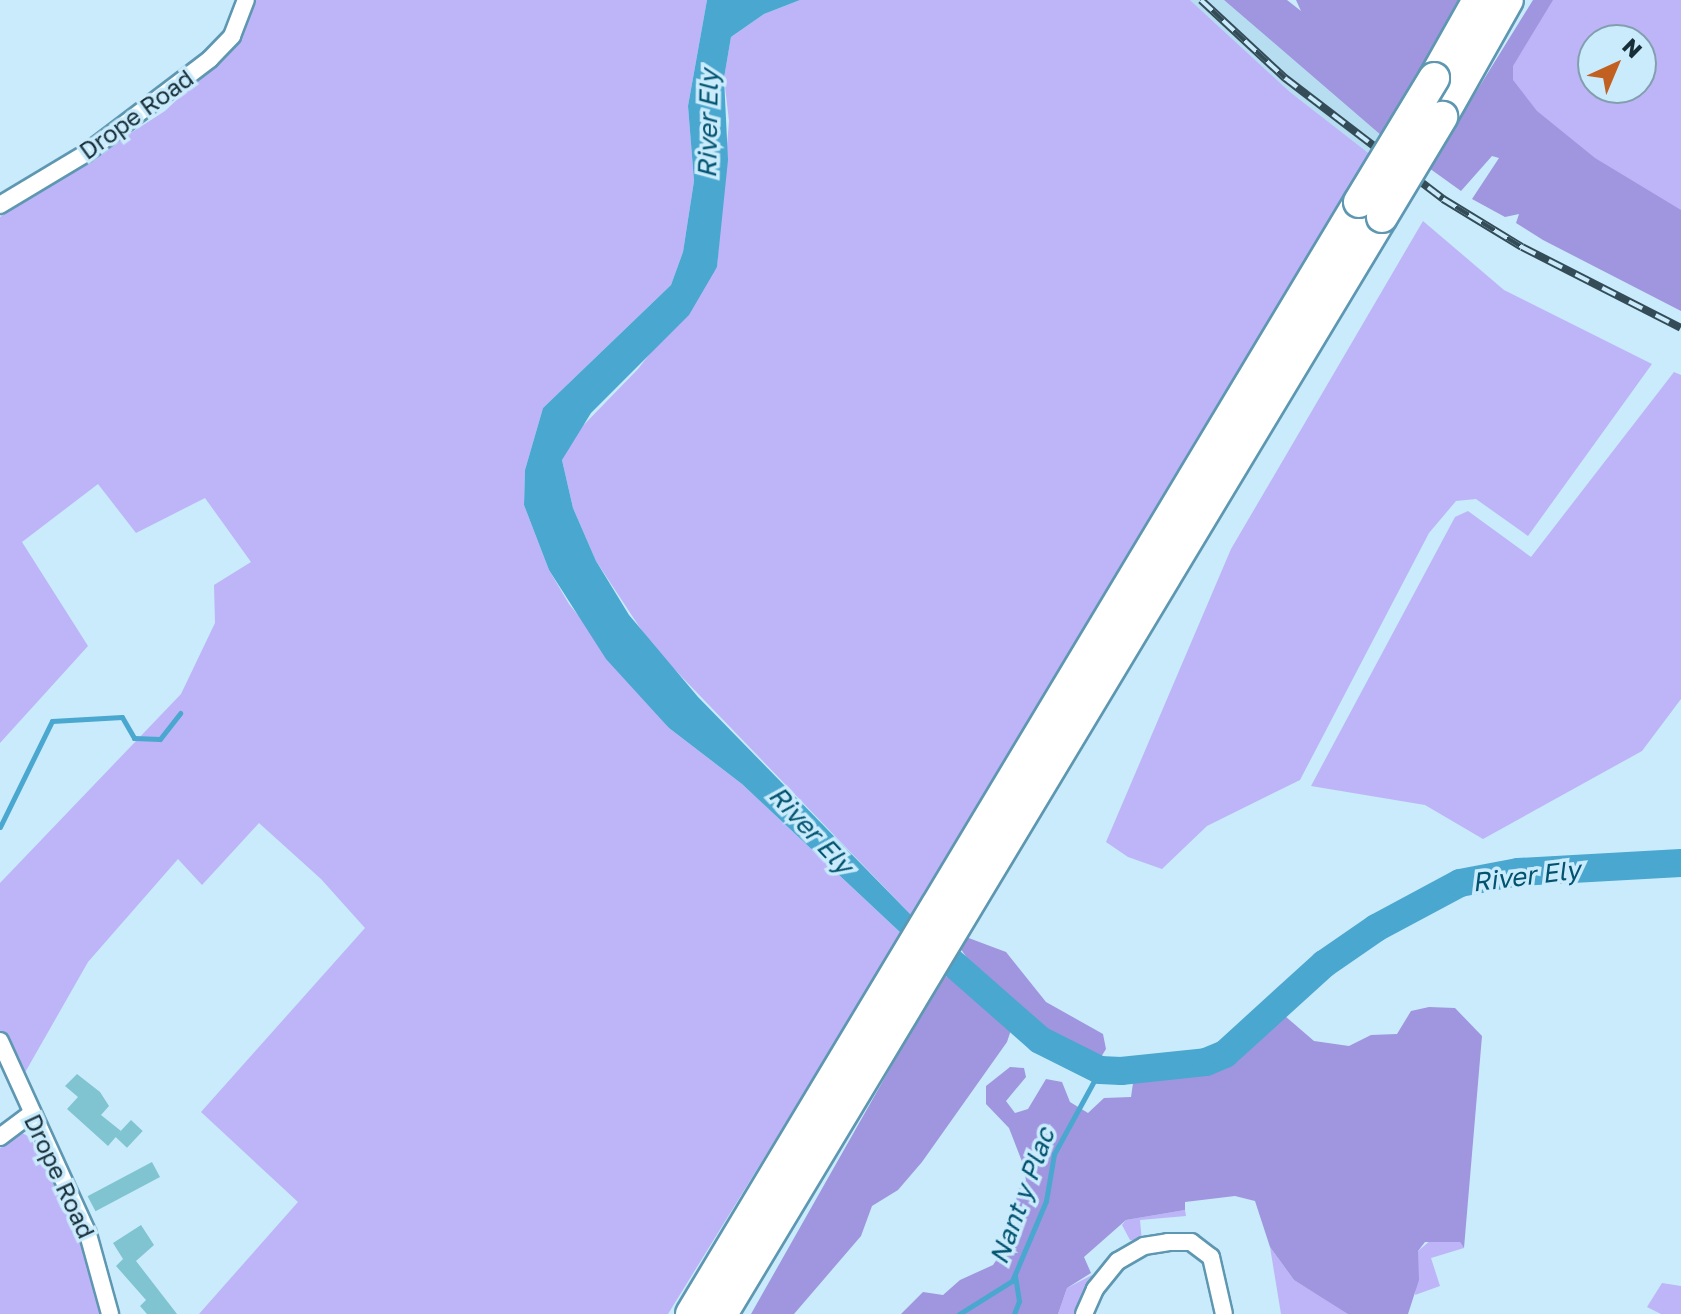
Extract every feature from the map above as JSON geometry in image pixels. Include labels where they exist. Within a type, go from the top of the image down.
[{"type":"highway","points":[[722,1314],[875,1034],[1370,210],[1434,78],[1478,0]]},
{"type":"highway","points":[[1370,210],[1442,117],[1510,0]]},
{"type":"highway","points":[[691,1314],[875,1034]]},
{"type":"street","name":"Drope Road","points":[[0,205],[85,154],[210,59],[232,36],[246,0]]},
{"type":"street","name":"Drope Road","points":[[0,1041],[88,1234],[110,1314]]},
{"type":"street","points":[[0,1137],[31,1114]]},
{"type":"street","points":[[1084,1314],[1095,1289],[1118,1261],[1144,1246],[1180,1242],[1201,1246],[1211,1257],[1224,1314]]},
{"type":"shaded area","points":[[254,0],[707,0],[688,106],[694,181],[683,252],[671,285],[543,408],[525,470],[524,505],[549,570],[569,604],[669,728],[742,784],[902,934],[668,1314],[199,1314],[298,1202],[201,1112],[365,928],[321,879],[259,823],[202,885],[178,859],[88,962],[23,1076],[0,1032],[0,883],[181,694],[215,623],[214,585],[251,562],[205,498],[136,533],[98,484],[22,542],[88,646],[0,743],[0,217],[165,111],[238,42]]},
{"type":"shaded area","points":[[800,0],[1190,0],[1290,92],[1371,155],[912,916],[652,646],[596,561],[573,508],[562,460],[571,438],[638,369],[717,267],[729,121],[724,78],[731,37],[764,14]]},
{"type":"shaded area","points":[[1190,0],[1224,0],[1382,136],[1371,155],[1290,92]]},
{"type":"shaded area","points":[[1224,0],[1287,0],[1301,11],[1296,0],[1466,0],[1382,136]]},
{"type":"shaded area","points":[[1533,0],[1553,0],[1513,66],[1513,80],[1537,111],[1595,158],[1681,210],[1681,311],[1543,240],[1516,223],[1519,214],[1505,217],[1472,199],[1499,158],[1492,156],[1461,191],[1429,168]]},
{"type":"shaded area","points":[[1547,0],[1681,0],[1681,222],[1597,166],[1501,83]]},
{"type":"shaded area","points":[[1423,221],[1504,290],[1652,364],[1528,536],[1476,499],[1456,501],[1429,533],[1300,780],[1207,826],[1162,869],[1128,857],[1106,842],[1231,549]]},
{"type":"shaded area","points":[[1674,372],[1681,375],[1681,699],[1642,751],[1483,839],[1425,805],[1311,786],[1455,517],[1468,511],[1531,557]]},
{"type":"shaded area","points":[[966,937],[1006,952],[1046,1002],[1103,1034],[1106,1049],[1101,1057],[1089,1058],[1072,1047],[982,979],[960,948]]},
{"type":"shaded area","points":[[943,975],[972,987],[997,1007],[1011,1030],[1007,1042],[922,1162],[898,1190],[872,1206],[861,1236],[794,1314],[751,1314]]},
{"type":"shaded area","points":[[1429,1007],[1455,1008],[1482,1036],[1464,1248],[1460,1242],[1425,1242],[1418,1251],[1419,1280],[1408,1314],[1348,1314],[1294,1280],[1270,1247],[1255,1201],[1235,1196],[1185,1202],[1185,1210],[1126,1220],[1084,1257],[1091,1273],[1067,1288],[1058,1314],[901,1314],[923,1292],[943,1295],[960,1280],[993,1265],[1017,1230],[1016,1193],[1026,1180],[1021,1159],[1009,1128],[986,1104],[986,1086],[1010,1067],[1024,1068],[1026,1077],[1006,1101],[1015,1113],[1028,1109],[1046,1079],[1062,1082],[1070,1102],[1088,1113],[1104,1098],[1131,1097],[1133,1083],[1217,1067],[1215,1063],[1278,1010],[1314,1041],[1349,1046],[1371,1035],[1397,1034],[1411,1011]]},
{"type":"shaded area","points":[[22,1133],[30,1137],[74,1221],[104,1314],[0,1314],[0,1148]]},
{"type":"shaded area","points":[[1185,1210],[1186,1216],[1140,1220],[1142,1242],[1130,1240],[1122,1225],[1126,1220]]},
{"type":"shaded area","points":[[1431,1240],[1460,1242],[1464,1248],[1431,1258],[1440,1286],[1415,1295],[1418,1251]]},
{"type":"shaded area","points":[[1270,1247],[1294,1280],[1350,1314],[1281,1314]]},
{"type":"shaded area","points":[[1116,1252],[1077,1314],[1058,1314],[1067,1288],[1094,1274]]},
{"type":"shaded area","points":[[1662,1283],[1681,1286],[1681,1314],[1661,1314],[1647,1307]]},
{"type":"water","points":[[707,0],[800,0],[764,14],[731,37],[724,78],[728,160],[717,267],[689,315],[591,413],[562,460],[573,508],[596,561],[629,615],[698,697],[912,916],[902,934],[742,784],[669,728],[606,659],[549,570],[524,505],[525,470],[543,408],[671,285],[683,252],[694,181],[688,106]]},
{"type":"building","points":[[77,1074],[100,1092],[109,1106],[101,1115],[121,1131],[108,1146],[67,1109],[78,1097],[65,1086]]},
{"type":"building","points":[[131,1120],[143,1131],[127,1148],[115,1137]]},
{"type":"building","points":[[152,1162],[160,1177],[96,1211],[88,1196]]},
{"type":"building","points":[[141,1225],[154,1245],[136,1261],[177,1314],[147,1314],[140,1306],[146,1300],[116,1266],[123,1259],[113,1243]]},
{"type":"waterway","points":[[0,827],[52,721],[122,717],[134,738],[160,739],[180,713]]},
{"type":"waterway","name":"River Ely","points":[[924,938],[1040,1040],[1100,1070],[1121,1071],[1206,1062],[1225,1054],[1324,964],[1376,928],[1460,883],[1518,872],[1681,863]]},
{"type":"waterway","name":"Nant y Plac","points":[[959,1314],[1012,1281],[1046,1201],[1054,1154],[1100,1070]]},
{"type":"waterway","points":[[1014,1314],[1019,1301],[1015,1276]]},
{"type":"railway","points":[[1201,0],[1285,78],[1443,199],[1522,247],[1681,328]]}]
